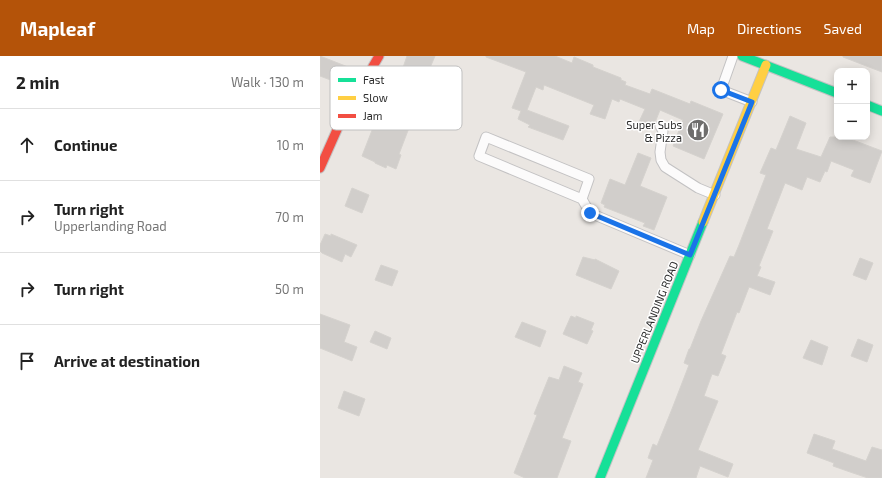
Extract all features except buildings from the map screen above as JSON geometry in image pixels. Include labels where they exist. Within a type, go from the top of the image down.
[{"type":"street","points":[[373,66],[379,56]]},
{"type":"street","points":[[742,56],[834,93]]},
{"type":"street","name":"UPPERLANDING ROAD","points":[[600,478],[766,65]]},
{"type":"street","points":[[870,106],[882,111]]},
{"type":"street","points":[[320,168],[337,130]]},
{"type":"lane","points":[[733,56],[721,90],[752,102]]},
{"type":"lane","points":[[660,126],[664,131],[660,152],[661,160],[665,168],[698,188],[715,195]]},
{"type":"lane","points":[[582,199],[589,179],[486,137],[479,156],[582,199],[590,213],[690,255]]},
{"type":"traffic: fast","points":[[742,56],[834,92]]},
{"type":"traffic: fast","points":[[870,106],[882,111]]},
{"type":"traffic: fast","points":[[600,478],[703,222]]},
{"type":"traffic: slow","points":[[703,222],[766,65]]},
{"type":"traffic: jam","points":[[373,66],[379,56]]},
{"type":"traffic: jam","points":[[320,168],[337,130]]},
{"type":"place","name":"Super Subs & Pizza","points":[[698,130]]},
{"type":"route","points":[[590,213],[690,255],[752,102],[721,90]]}]
